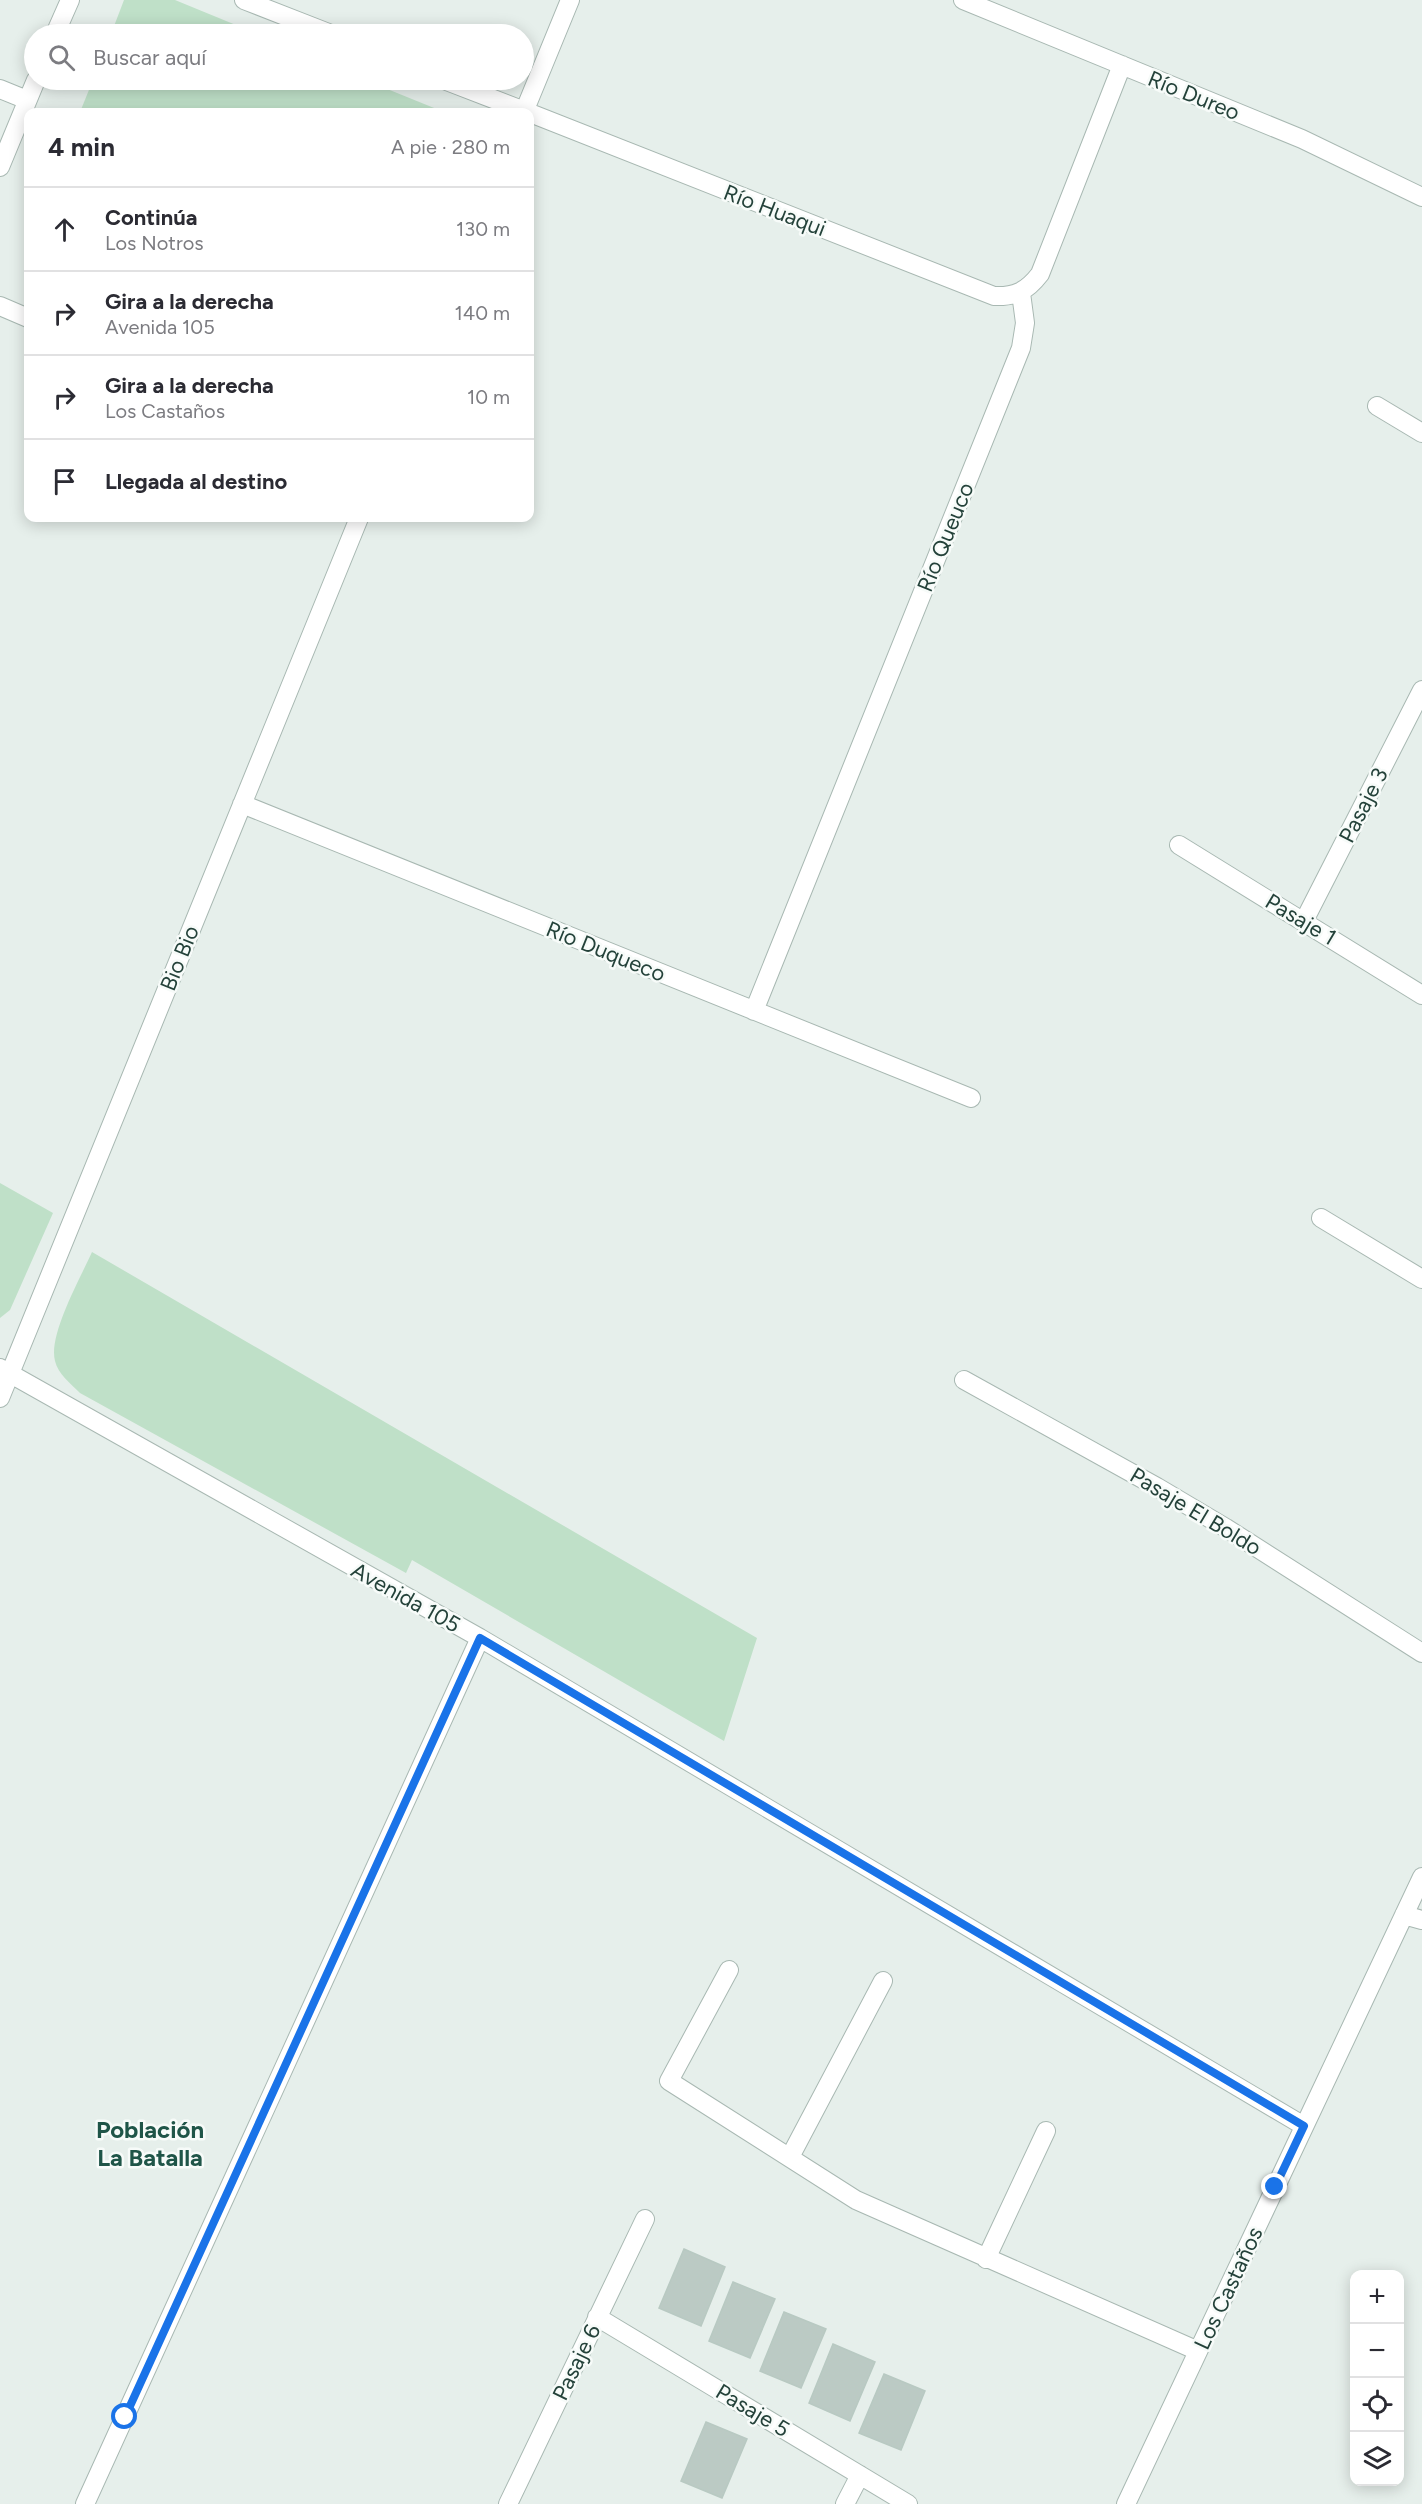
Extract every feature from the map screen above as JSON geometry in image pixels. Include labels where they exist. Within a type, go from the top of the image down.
[{"type":"street","points":[[59,24],[70,0]]},
{"type":"street","points":[[244,0],[305,24]]},
{"type":"street","points":[[528,108],[570,0]]},
{"type":"street","name":"Río Dureo","points":[[963,0],[1302,139],[1422,198]]},
{"type":"street","points":[[1021,293],[1040,274],[1122,65]]},
{"type":"street","points":[[0,89],[27,100]]},
{"type":"street","points":[[0,167],[32,90]]},
{"type":"street","name":"Río Huaqui","points":[[470,90],[516,108]]},
{"type":"street","name":"Río Huaqui","points":[[534,115],[994,296],[1008,297],[1021,293]]},
{"type":"street","name":"Río Queuco","points":[[754,1011],[1021,348],[1025,323],[1021,293]]},
{"type":"street","points":[[0,306],[24,316]]},
{"type":"street","points":[[1377,406],[1422,434]]},
{"type":"street","name":"Bio Bio","points":[[0,1398],[5,1371],[242,804],[356,522]]},
{"type":"street","name":"Pasaje 3","points":[[1304,921],[1422,690]]},
{"type":"street","name":"Río Duqueco","points":[[242,804],[971,1098]]},
{"type":"street","name":"Pasaje 1","points":[[1179,846],[1422,994]]},
{"type":"street","points":[[1321,1218],[1422,1279]]},
{"type":"street","name":"Avenida 105","points":[[5,1371],[480,1638],[1304,2126]]},
{"type":"street","name":"Pasaje El Boldo","points":[[964,1380],[1216,1522],[1422,1653]]},
{"type":"street","points":[[85,2504],[480,1638]]},
{"type":"street","name":"Los Castaños","points":[[1126,2504],[1422,1877]]},
{"type":"street","points":[[1404,1916],[1422,1920]]},
{"type":"street","points":[[729,1970],[669,2081],[856,2200],[1198,2351]]},
{"type":"street","points":[[790,2157],[883,1981]]},
{"type":"street","points":[[986,2259],[1046,2131]]},
{"type":"street","name":"Pasaje 6","points":[[508,2504],[645,2219]]},
{"type":"street","name":"Pasaje 5","points":[[597,2317],[908,2504]]},
{"type":"street","points":[[845,2504],[860,2475]]},
{"type":"green space","points":[[124,0],[175,0],[234,24],[115,24]]},
{"type":"green space","points":[[89,90],[390,90],[434,108],[82,108]]},
{"type":"green space","points":[[0,1183],[53,1213],[10,1310],[0,1318]]},
{"type":"green space","points":[[92,1252],[757,1638],[724,1741],[412,1560],[406,1573],[80,1393],[59,1370],[54,1350],[61,1322]]},
{"type":"building","points":[[684,2249],[725,2267],[701,2326],[659,2308]]},
{"type":"building","points":[[733,2282],[775,2299],[750,2358],[709,2341]]},
{"type":"building","points":[[784,2312],[826,2329],[801,2388],[760,2371]]},
{"type":"building","points":[[833,2344],[875,2362],[850,2421],[809,2403]]},
{"type":"building","points":[[884,2374],[925,2391],[901,2450],[859,2433]]},
{"type":"building","points":[[706,2422],[747,2439],[722,2498],[681,2481]]},
{"type":"district","name":"Población La Batalla","points":[[150,2144]]},
{"type":"route","points":[[125,2417],[480,1638],[1304,2126],[1275,2187]]}]
